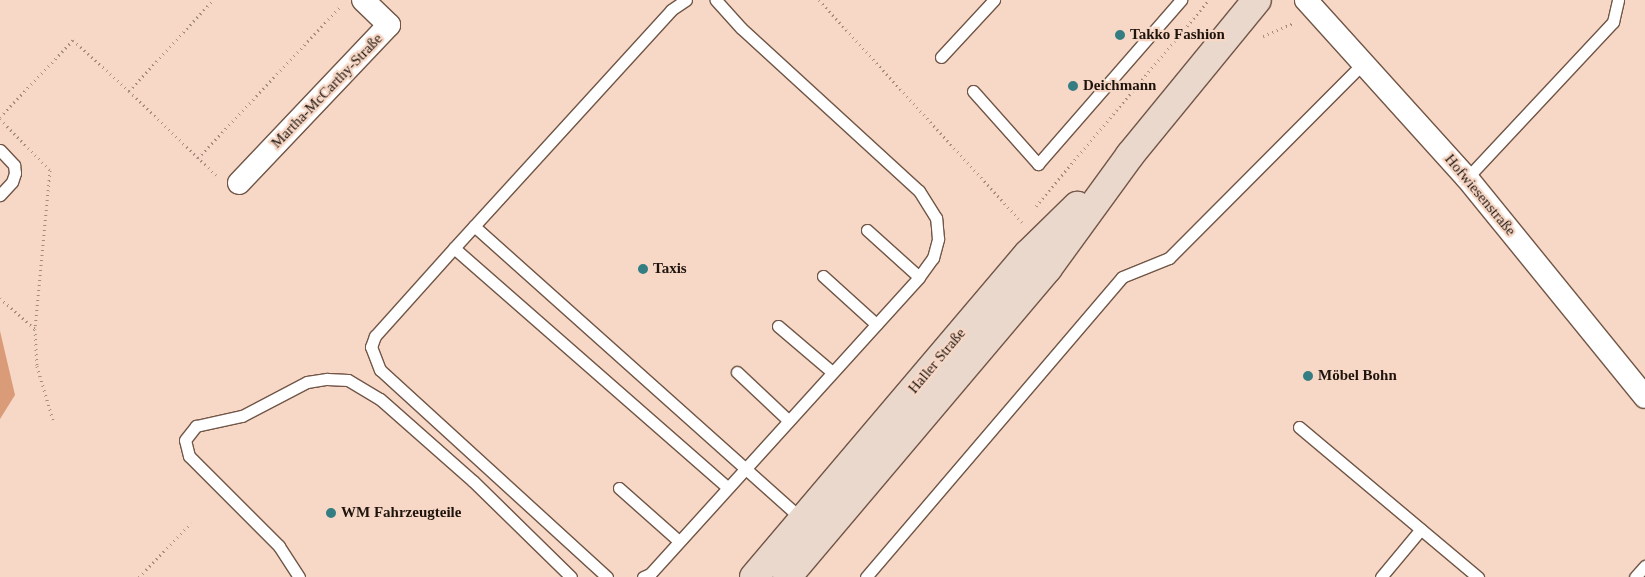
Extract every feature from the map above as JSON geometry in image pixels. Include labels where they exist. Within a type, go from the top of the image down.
[{"type":"main road","name":"Haller Straße","points":[[787,577],[812,528],[1028,254],[1130,155],[1258,0]]},
{"type":"main road","name":"Haller Straße","points":[[754,577],[812,528]]},
{"type":"street","name":"Martha-McCarthy-Straße","points":[[239,183],[389,25],[363,0]]},
{"type":"street","name":"Hofwiesenstraße","points":[[1306,0],[1467,178],[1645,397]]},
{"type":"lane","points":[[607,577],[380,370],[373,358],[374,336],[671,10],[686,0]]},
{"type":"lane","points":[[643,577],[679,541],[919,277],[933,258],[938,239],[936,218],[929,204],[919,191],[741,28],[716,0]]},
{"type":"lane","points":[[941,57],[994,0]]},
{"type":"lane","points":[[973,91],[1038,164],[1181,0]]},
{"type":"lane","points":[[1467,178],[1613,22],[1618,0]]},
{"type":"lane","points":[[866,577],[1122,277],[1169,258],[1364,62]]},
{"type":"lane","points":[[0,150],[14,164],[15,172],[12,182],[0,195]]},
{"type":"lane","points":[[474,226],[746,466],[812,528]]},
{"type":"lane","points":[[867,230],[919,277]]},
{"type":"lane","points":[[454,248],[727,487]]},
{"type":"lane","points":[[823,276],[876,324]]},
{"type":"lane","points":[[778,326],[832,372]]},
{"type":"lane","points":[[736,372],[788,420]]},
{"type":"lane","points":[[299,577],[279,546],[189,456],[185,440],[196,426],[242,416],[307,382],[327,379],[348,380],[380,399],[473,482],[571,577]]},
{"type":"lane","points":[[1299,427],[1478,577]]},
{"type":"lane","points":[[619,488],[679,541]]},
{"type":"lane","points":[[1381,577],[1421,529]]},
{"type":"lane","points":[[1635,577],[1645,566]]},
{"type":"path","points":[[129,91],[213,0]]},
{"type":"path","points":[[198,158],[346,0]]},
{"type":"path","points":[[819,0],[1022,222]]},
{"type":"path","points":[[53,420],[37,366],[35,329],[50,170],[0,118],[74,40],[219,178],[239,183]]},
{"type":"path","points":[[0,298],[35,329]]},
{"type":"path","points":[[138,577],[191,522]]},
{"type":"shaded area","points":[[0,331],[15,395],[0,419]]},
{"type":"place","name":"Takko Fashion","points":[[1120,35]]},
{"type":"place","name":"Deichmann","points":[[1073,86]]},
{"type":"place","name":"Taxis","points":[[643,269]]},
{"type":"place","name":"Möbel Bohn","points":[[1308,376]]},
{"type":"place","name":"WM Fahrzeugteile","points":[[331,513]]}]
